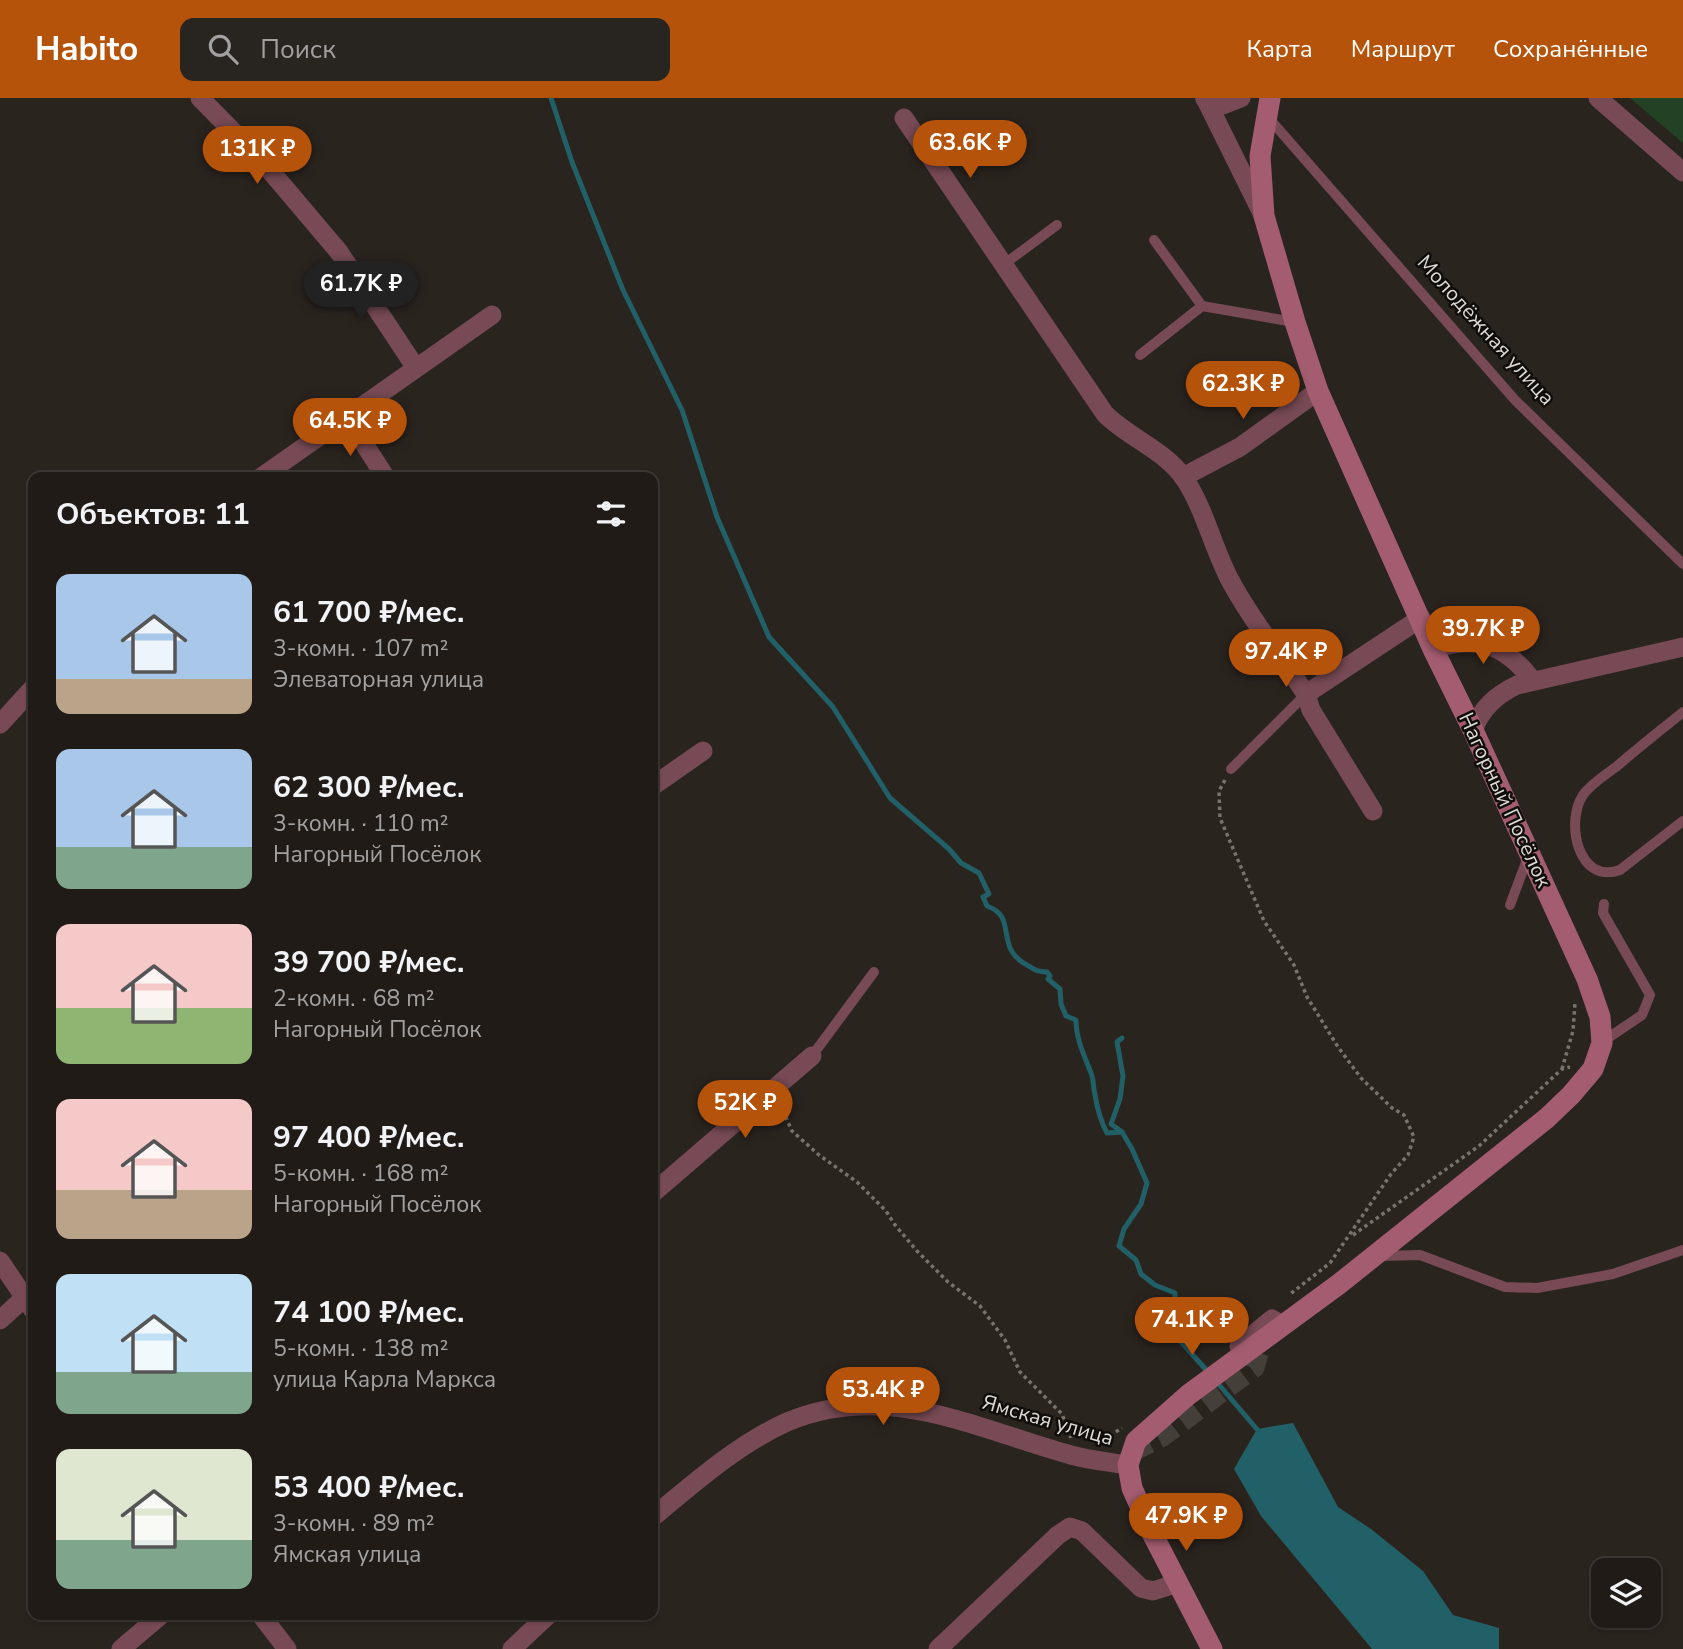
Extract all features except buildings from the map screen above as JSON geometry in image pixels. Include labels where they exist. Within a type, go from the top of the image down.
[{"type":"street","points":[[200,98],[262,161],[338,252],[416,368]]},
{"type":"street","points":[[1205,99],[1223,105],[1241,98]]},
{"type":"street","points":[[1598,98],[1683,172]]},
{"type":"street","points":[[1205,99],[1264,216]]},
{"type":"street","name":"Нагорный Посёлок","points":[[1268,106],[1260,156],[1264,216],[1318,391],[1433,649],[1473,730],[1597,1003],[1602,1043]]},
{"type":"street","points":[[904,118],[1105,414],[1161,454],[1183,477],[1231,582],[1306,694],[1311,710],[1373,811]]},
{"type":"street","points":[[269,472],[492,315]]},
{"type":"street","points":[[1183,477],[1240,447],[1318,391]]},
{"type":"street","points":[[347,417],[383,472]]},
{"type":"street","points":[[1306,694],[1421,618]]},
{"type":"street","points":[[1433,649],[1455,643],[1492,647],[1513,658],[1533,681]]},
{"type":"street","points":[[1473,730],[1482,711],[1509,689],[1533,681],[1683,647]]},
{"type":"street","points":[[0,724],[28,693]]},
{"type":"street","points":[[658,782],[703,751]]},
{"type":"street","points":[[1212,1649],[1140,1510],[1128,1465],[1136,1441],[1188,1395],[1339,1284],[1559,1107],[1593,1069],[1602,1043]]},
{"type":"street","points":[[658,1189],[812,1056]]},
{"type":"street","points":[[0,1261],[28,1296]]},
{"type":"street","points":[[0,1321],[28,1300]]},
{"type":"street","name":"Ямская улица","points":[[658,1513],[708,1472],[769,1432],[809,1414],[837,1407],[879,1406],[926,1410],[1078,1457],[1128,1465]]},
{"type":"street","points":[[939,1649],[1058,1535],[1070,1527],[1082,1531],[1142,1588],[1153,1591],[1178,1583]]},
{"type":"street","points":[[121,1649],[155,1620]]},
{"type":"street","points":[[265,1620],[287,1649]]},
{"type":"street","points":[[512,1649],[543,1620]]},
{"type":"lane","name":"Молодёжная улица","points":[[1268,106],[1515,400],[1683,564]]},
{"type":"lane","points":[[1003,265],[1057,225]]},
{"type":"lane","points":[[1154,240],[1202,306],[1295,322]]},
{"type":"lane","points":[[1140,355],[1202,306]]},
{"type":"lane","points":[[1231,769],[1306,694]]},
{"type":"lane","points":[[1683,712],[1586,791],[1575,815],[1575,835],[1578,848],[1589,864],[1603,872],[1612,873],[1620,870],[1683,821]]},
{"type":"lane","points":[[1510,905],[1529,853]]},
{"type":"lane","points":[[1602,1043],[1642,1015],[1650,995],[1603,913],[1604,904]]},
{"type":"lane","points":[[812,1056],[874,972]]},
{"type":"lane","points":[[1374,1256],[1420,1255],[1505,1287],[1537,1288],[1613,1274],[1683,1250]]},
{"type":"path","points":[[1231,769],[1219,791],[1220,818],[1264,921],[1294,965],[1307,997],[1338,1047],[1361,1078],[1392,1108],[1404,1115],[1414,1137],[1408,1155],[1391,1174],[1330,1263],[1287,1297]]},
{"type":"path","points":[[1563,1069],[1573,1031],[1574,1004],[1579,998]]},
{"type":"path","points":[[1348,1238],[1479,1146],[1563,1069],[1580,1064]]},
{"type":"path","points":[[773,1089],[792,1131],[819,1156],[857,1182],[886,1211],[917,1251],[948,1282],[980,1306],[1005,1340],[1020,1372],[1062,1414],[1078,1457]]},
{"type":"green space","points":[[1630,98],[1683,98],[1683,143]]},
{"type":"water","points":[[1293,1423],[1338,1507],[1371,1529],[1423,1571],[1453,1615],[1499,1628],[1499,1649],[1372,1649],[1261,1516],[1234,1469],[1257,1429]]},
{"type":"waterway","points":[[551,98],[572,162],[623,290],[682,410],[717,517],[769,637],[833,707],[890,798],[949,849],[961,863],[979,873],[989,894],[983,897],[987,906],[1002,917],[1011,950],[1017,958],[1034,969],[1047,972],[1050,976],[1048,979],[1060,989],[1061,1004],[1066,1016],[1076,1020],[1079,1040],[1092,1076],[1105,1129],[1107,1133],[1122,1132],[1147,1183],[1141,1204],[1124,1229],[1119,1246],[1136,1260],[1141,1274],[1155,1285],[1175,1293],[1174,1334],[1209,1373]]},
{"type":"waterway","points":[[1122,1038],[1117,1042],[1123,1076],[1120,1099],[1111,1124],[1122,1132]]},
{"type":"waterway","points":[[1215,1380],[1261,1434]]},
{"type":"tunnel","points":[[1133,1452],[1163,1437],[1255,1368],[1263,1340]]}]
